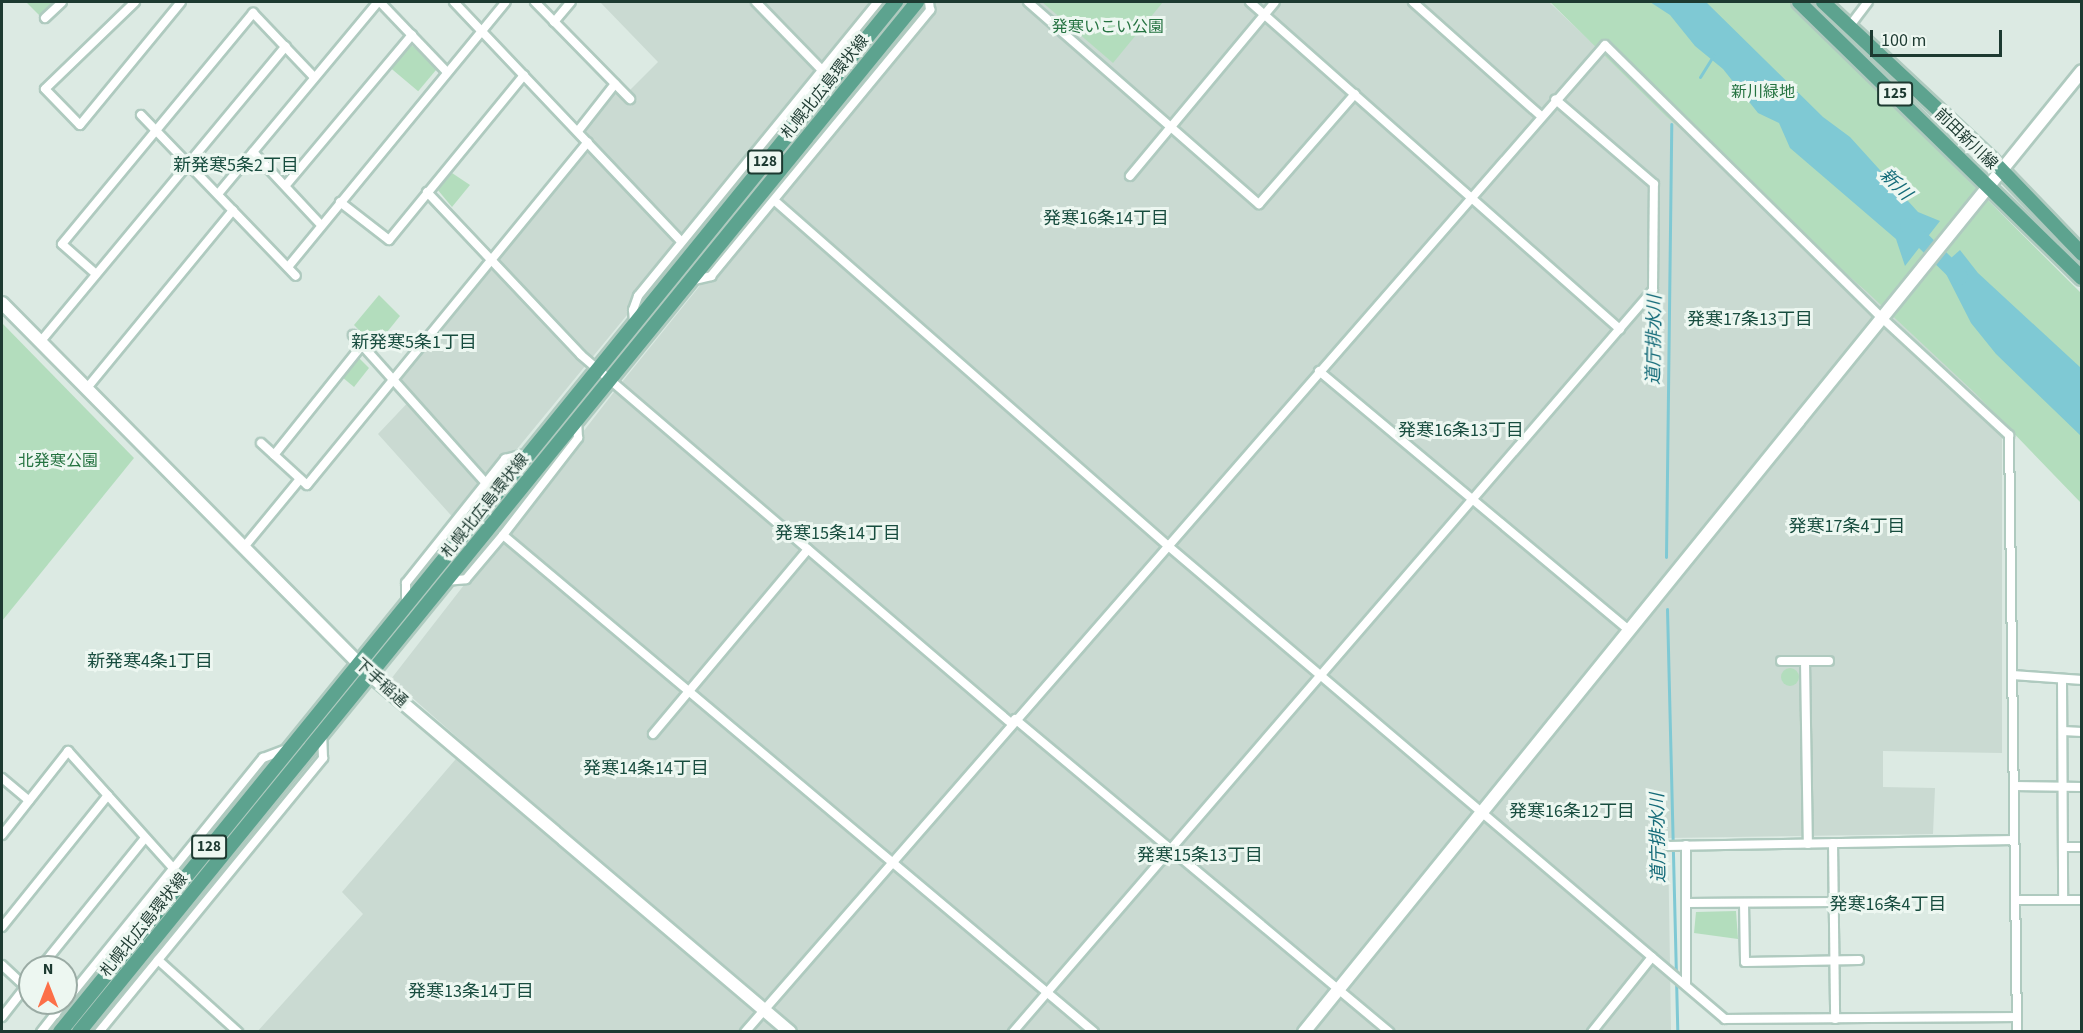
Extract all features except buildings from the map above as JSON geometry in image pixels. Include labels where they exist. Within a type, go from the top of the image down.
[{"type":"main road","name":"札幌北広島環状線","points":[[60,1032],[896,2]]},
{"type":"main road","name":"札幌北広島環状線","points":[[79,1032],[687,281],[917,2]]},
{"type":"main road","name":"前田新川線","points":[[1799,2],[2082,278]]},
{"type":"main road","name":"前田新川線","points":[[1823,2],[2003,172],[2082,254]]},
{"type":"street","points":[[45,18],[62,2]]},
{"type":"street","points":[[135,2],[45,89],[80,125],[181,2]]},
{"type":"street","points":[[218,194],[379,2],[447,72]]},
{"type":"street","points":[[454,2],[680,240]]},
{"type":"street","points":[[288,267],[506,2]]},
{"type":"street","points":[[535,2],[630,99]]},
{"type":"street","points":[[555,22],[571,2]]},
{"type":"street","points":[[756,2],[821,69]]},
{"type":"street","points":[[634,323],[633,310],[638,296],[680,240],[878,2]]},
{"type":"street","points":[[687,281],[711,276],[930,10],[929,2]]},
{"type":"street","points":[[1028,2],[1258,204],[1355,94]]},
{"type":"street","points":[[1250,2],[1469,198],[1620,329]]},
{"type":"street","points":[[1130,176],[1275,2]]},
{"type":"street","points":[[1413,2],[1540,115]]},
{"type":"street","points":[[1849,27],[1868,2]]},
{"type":"street","points":[[96,274],[62,244],[158,132],[253,13],[314,77]]},
{"type":"street","points":[[286,185],[412,35]]},
{"type":"street","points":[[41,342],[286,46]]},
{"type":"street","points":[[745,1032],[1540,115],[1600,48],[1610,46],[1882,318],[2009,435],[2017,1032]]},
{"type":"street","points":[[1304,1032],[1891,306],[1991,187],[2082,71]]},
{"type":"street","points":[[340,202],[389,240],[524,75]]},
{"type":"street","points":[[578,131],[615,84]]},
{"type":"street","points":[[1013,1032],[1653,290],[1656,281],[1654,184],[1555,99]]},
{"type":"street","points":[[141,116],[296,276]]},
{"type":"street","points":[[261,443],[307,485],[392,379],[492,264],[588,142]]},
{"type":"street","points":[[253,152],[321,225]]},
{"type":"street","points":[[427,192],[492,264],[597,369],[610,377],[808,549],[1013,721],[1389,1032]]},
{"type":"street","points":[[775,201],[1167,545],[1322,674],[1725,1019],[2016,1017]]},
{"type":"street","points":[[87,388],[233,210]]},
{"type":"street","name":"下手稲通","points":[[2,303],[370,675],[790,1032]]},
{"type":"street","points":[[353,335],[486,483]]},
{"type":"street","points":[[274,455],[362,345]]},
{"type":"street","points":[[1319,371],[1474,498],[1629,630]]},
{"type":"street","points":[[445,581],[466,579],[503,535],[578,438],[577,419]]},
{"type":"street","points":[[406,605],[406,583],[505,459],[529,453]]},
{"type":"street","points":[[244,547],[300,479]]},
{"type":"street","points":[[503,535],[1094,1032]]},
{"type":"street","points":[[653,734],[808,549]]},
{"type":"street","points":[[1781,661],[1829,661]]},
{"type":"street","points":[[1805,661],[1808,844]]},
{"type":"street","points":[[2013,675],[2082,680]]},
{"type":"street","points":[[2062,679],[2063,900]]},
{"type":"street","points":[[2063,731],[2082,732]]},
{"type":"street","points":[[99,1032],[323,758],[322,734]]},
{"type":"street","points":[[78,986],[263,758],[289,748]]},
{"type":"street","points":[[2,835],[69,752],[174,868]]},
{"type":"street","points":[[2,778],[29,801]]},
{"type":"street","points":[[2014,786],[2082,788]]},
{"type":"street","points":[[2,927],[108,795]]},
{"type":"street","points":[[51,955],[145,838]]},
{"type":"street","points":[[1667,846],[2014,840]]},
{"type":"street","points":[[1833,843],[1835,1019]]},
{"type":"street","points":[[1684,846],[1686,903],[1684,983]]},
{"type":"street","points":[[2063,847],[2082,848]]},
{"type":"street","points":[[2016,900],[2082,900]]},
{"type":"street","points":[[1686,903],[1834,902]]},
{"type":"street","points":[[1744,903],[1745,962],[1859,960]]},
{"type":"street","points":[[1592,1032],[1652,957]]},
{"type":"street","points":[[158,960],[238,1032]]},
{"type":"street","points":[[2,965],[18,978]]},
{"type":"street","points":[[2,1017],[18,998]]},
{"type":"street","points":[[41,1032],[55,1015]]},
{"type":"shaded area","points":[[600,2],[884,2],[457,522],[378,434],[415,395],[401,380],[595,142],[585,131],[620,84],[629,91],[658,62]]},
{"type":"shaded area","points":[[929,2],[1549,2],[1590,41],[1603,25],[2002,418],[2002,753],[1883,751],[1883,787],[1935,788],[1933,834],[1668,838],[1671,1031],[257,1032],[363,914],[342,892],[467,746],[391,679],[614,392]]},
{"type":"green space","points":[[26,2],[54,2],[39,15]]},
{"type":"green space","name":"発寒いこい公園","points":[[1042,2],[1163,2],[1113,63]]},
{"type":"green space","name":"新川緑地","points":[[1550,2],[1789,2],[2081,293],[2081,503],[1975,393],[1866,291],[1667,117]]},
{"type":"green space","points":[[409,43],[438,67],[418,91],[389,67]]},
{"type":"green space","points":[[452,173],[470,185],[452,207],[437,189]]},
{"type":"green space","points":[[379,295],[400,316],[375,347],[354,325]]},
{"type":"green space","name":"北発寒公園","points":[[2,323],[134,458],[2,621]]},
{"type":"green space","points":[[359,358],[369,368],[354,387],[342,377]]},
{"type":"green space","points":[[1786,668],[1794,668],[1799,673],[1797,684],[1786,686],[1781,681],[1781,673]]},
{"type":"green space","points":[[1736,911],[1738,939],[1694,933],[1696,912]]},
{"type":"water","points":[[1650,2],[1706,2],[1823,117],[1850,137],[1918,212],[1940,221],[1905,266],[1896,239],[1790,148],[1779,123],[1758,113],[1723,69],[1695,46],[1670,15]]},
{"type":"water","points":[[1960,250],[1978,273],[2081,368],[2081,436],[1996,354],[1971,323],[1942,266]]},
{"type":"waterway","name":"道庁排水川","points":[[1700,77],[1713,56]]},
{"type":"waterway","name":"道庁排水川","points":[[1666,557],[1671,124]]},
{"type":"waterway","name":"新川","points":[[1908,226],[1960,277]]},
{"type":"waterway","name":"道庁排水川","points":[[1667,609],[1677,1032]]},
{"type":"district","name":"新発寒5条2丁目","points":[[236,166]]},
{"type":"district","name":"発寒16条14丁目","points":[[1106,219]]},
{"type":"district","name":"発寒17条13丁目","points":[[1750,320]]},
{"type":"district","name":"新発寒5条1丁目","points":[[414,343]]},
{"type":"district","name":"発寒16条13丁目","points":[[1461,431]]},
{"type":"district","name":"発寒17条4丁目","points":[[1847,527]]},
{"type":"district","name":"発寒15条14丁目","points":[[838,534]]},
{"type":"district","name":"新発寒4条1丁目","points":[[150,662]]},
{"type":"district","name":"発寒14条14丁目","points":[[646,769]]},
{"type":"district","name":"発寒16条12丁目","points":[[1572,812]]},
{"type":"district","name":"発寒15条13丁目","points":[[1200,856]]},
{"type":"district","name":"発寒16条4丁目","points":[[1888,905]]},
{"type":"district","name":"発寒13条14丁目","points":[[471,992]]}]
